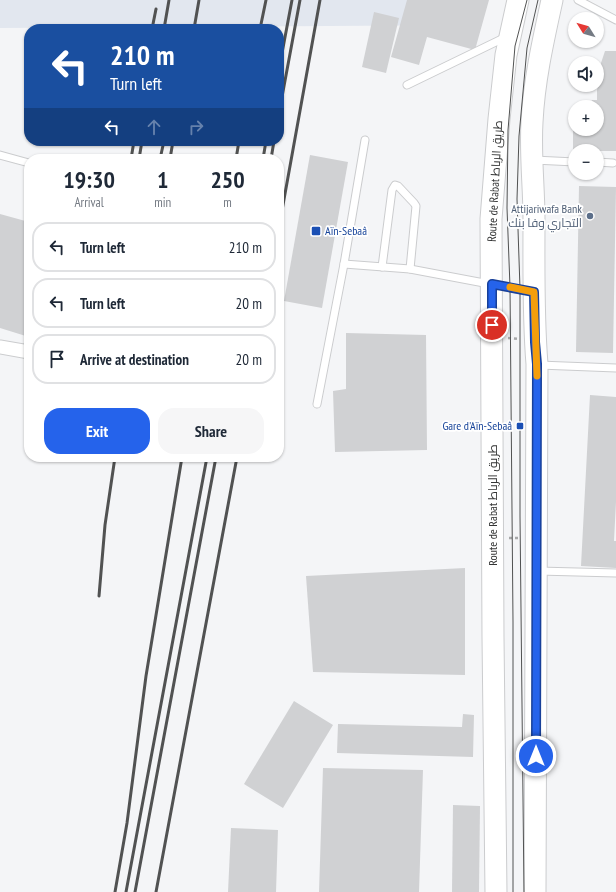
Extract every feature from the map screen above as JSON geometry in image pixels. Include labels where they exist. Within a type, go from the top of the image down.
[{"type":"main road","name":"Route de Rabat طريق الرباط","points":[[496,892],[491,219],[506,55],[518,0]]},
{"type":"main road","points":[[535,892],[537,364],[534,292],[532,122],[539,60],[552,0]]},
{"type":"street","points":[[0,347],[24,351]]},
{"type":"lane","points":[[578,0],[616,20]]},
{"type":"lane","points":[[407,85],[510,35]]},
{"type":"lane","points":[[318,404],[365,140]]},
{"type":"lane","points":[[0,155],[24,162]]},
{"type":"lane","points":[[532,160],[568,162]]},
{"type":"lane","points":[[604,162],[612,163]]},
{"type":"lane","points":[[382,267],[392,190],[395,185],[398,186],[416,206],[410,269]]},
{"type":"lane","points":[[344,264],[410,269],[534,292]]},
{"type":"lane","points":[[537,364],[616,368]]},
{"type":"lane","points":[[536,571],[616,573]]},
{"type":"path","points":[[492,338],[535,339]]},
{"type":"path","points":[[493,538],[537,538]]},
{"type":"shaded area","points":[[0,0],[486,0],[477,25],[284,26],[284,24],[24,24],[24,28],[0,28]]},
{"type":"building","points":[[407,0],[489,0],[475,50],[427,37],[419,65],[391,57]]},
{"type":"building","points":[[374,12],[399,18],[386,73],[362,67]]},
{"type":"building","points":[[605,51],[616,51],[616,151],[604,151],[604,144],[573,144],[573,136],[604,136],[604,100],[597,100],[597,92],[604,92],[603,56]]},
{"type":"building","points":[[310,155],[348,162],[322,308],[284,301]]},
{"type":"building","points":[[579,186],[616,187],[613,353],[576,352]]},
{"type":"building","points":[[0,214],[24,221],[24,335],[0,328]]},
{"type":"building","points":[[346,333],[426,335],[427,450],[335,452],[333,391],[346,389]]},
{"type":"building","points":[[590,395],[616,397],[616,502],[614,541],[616,541],[616,568],[581,566]]},
{"type":"building","points":[[465,568],[465,675],[313,672],[306,576]]},
{"type":"building","points":[[294,701],[333,725],[283,808],[244,784]]},
{"type":"building","points":[[463,714],[474,715],[473,757],[337,753],[338,724],[462,727]]},
{"type":"building","points":[[323,768],[423,770],[419,892],[319,892]]},
{"type":"building","points":[[453,805],[480,806],[479,892],[452,892]]},
{"type":"building","points":[[231,828],[278,830],[276,892],[228,892]]},
{"type":"tram line","points":[[513,892],[513,622],[510,287],[507,208],[508,130],[515,46],[527,0]]},
{"type":"tram line","points":[[524,892],[520,516],[520,289],[517,199],[519,136],[527,48],[538,0]]},
{"type":"railway","points":[[165,24],[169,0]]},
{"type":"railway","points":[[195,24],[199,0]]},
{"type":"railway","points":[[261,24],[266,0]]},
{"type":"railway","points":[[284,42],[292,0]]},
{"type":"railway","points":[[284,86],[300,0]]},
{"type":"railway","points":[[284,199],[320,0]]},
{"type":"railway","points":[[153,24],[156,9]]},
{"type":"railway","points":[[132,154],[133,146]]},
{"type":"railway","points":[[140,154],[141,146]]},
{"type":"railway","points":[[161,154],[163,146]]},
{"type":"railway","points":[[171,154],[172,146]]},
{"type":"railway","points":[[237,154],[238,146]]},
{"type":"railway","points":[[264,154],[265,146]]},
{"type":"railway","points":[[272,154],[273,146]]},
{"type":"railway","points":[[99,596],[105,525],[114,462]]},
{"type":"railway","points":[[115,892],[127,823],[146,676],[181,462]]},
{"type":"railway","points":[[126,892],[206,462]]},
{"type":"railway","points":[[135,892],[215,462]]},
{"type":"railway","points":[[156,892],[236,462]]},
{"type":"slow traffic","points":[[510,287],[534,292],[537,376]]},
{"type":"place","name":"Attijariwafa Bank التجاري وفا بنك","points":[[590,216]]},
{"type":"place","name":"Aïn-Sebaâ","points":[[316,231]]},
{"type":"place","name":"Gare d'Aïn-Sebaâ","points":[[520,426]]},
{"type":"route","points":[[492,325],[492,284],[534,292],[537,364],[536,756]]}]
